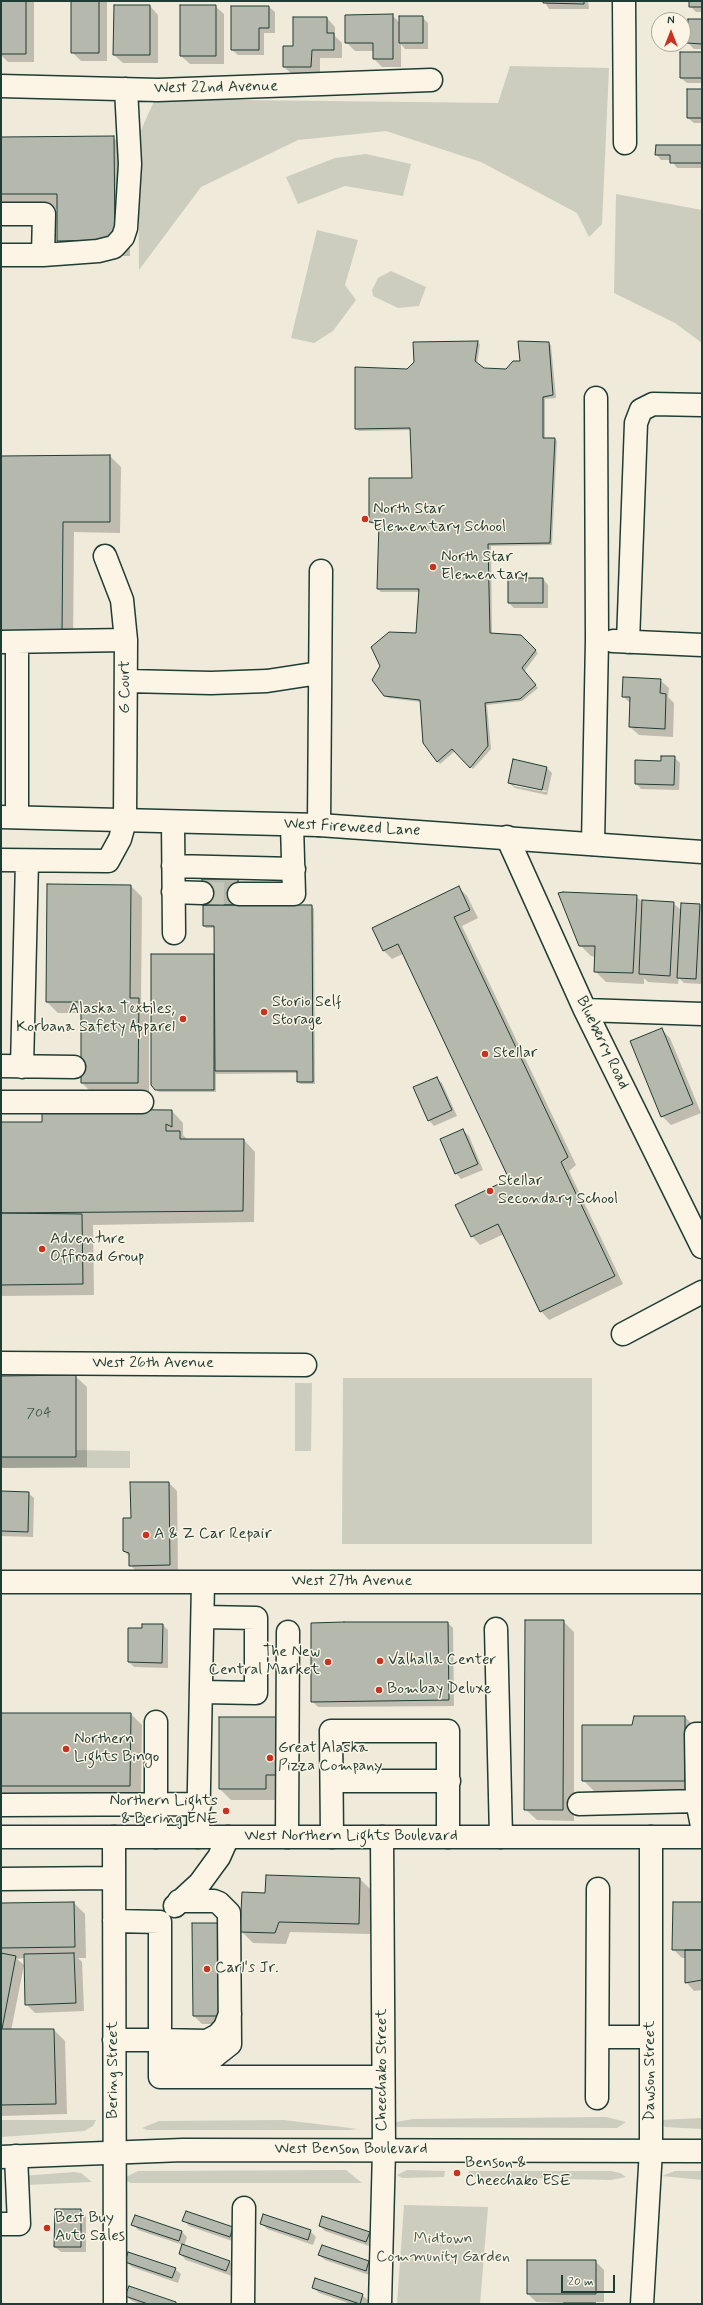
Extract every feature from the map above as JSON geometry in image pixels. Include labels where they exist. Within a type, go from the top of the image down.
[{"type":"street","points":[[624,1],[625,143]]},
{"type":"street","name":"West 22nd Avenue","points":[[1,86],[126,89],[271,87],[431,80]]},
{"type":"street","points":[[1,255],[43,255],[98,251],[114,246],[123,237],[126,228],[130,164],[126,89]]},
{"type":"street","points":[[1,214],[44,214],[43,255]]},
{"type":"street","points":[[593,844],[598,640],[596,398]]},
{"type":"street","points":[[628,642],[636,423],[641,410],[653,404],[702,405]]},
{"type":"street","name":"G Court","points":[[27,861],[108,861],[120,839],[125,821],[127,681],[126,640],[122,600],[105,556]]},
{"type":"street","points":[[319,825],[321,571]]},
{"type":"street","points":[[9,817],[9,642],[126,640]]},
{"type":"street","points":[[598,640],[702,646]]},
{"type":"street","points":[[127,681],[211,683],[267,681],[319,673]]},
{"type":"street","name":"West Fireweed Lane","points":[[9,817],[319,825],[507,837],[702,852]]},
{"type":"street","points":[[173,822],[174,933]]},
{"type":"street","points":[[239,894],[294,894],[292,825]]},
{"type":"street","name":"Blueberry Road","points":[[507,837],[585,1010],[699,1235]]},
{"type":"street","points":[[1,860],[27,861],[12,1066],[74,1067]]},
{"type":"street","points":[[173,866],[294,869]]},
{"type":"street","points":[[173,892],[202,893]]},
{"type":"street","points":[[585,1010],[702,1014]]},
{"type":"street","points":[[1,1102],[142,1102]]},
{"type":"street","points":[[623,1334],[702,1292]]},
{"type":"street","name":"West 26th Avenue","points":[[1,1363],[305,1365]]},
{"type":"street","name":"West 27th Avenue","points":[[1,1582],[702,1582]]},
{"type":"street","points":[[198,1837],[200,1804],[203,1582]]},
{"type":"street","points":[[202,1692],[256,1693],[256,1618],[203,1617]]},
{"type":"street","points":[[496,1629],[501,1837]]},
{"type":"street","points":[[287,1837],[288,1632]]},
{"type":"street","points":[[156,1722],[156,1837]]},
{"type":"street","points":[[332,1837],[332,1731],[448,1731],[448,1837]]},
{"type":"street","points":[[702,1734],[696,1734],[697,1801],[702,1826]]},
{"type":"street","points":[[332,1781],[449,1781]]},
{"type":"street","points":[[579,1804],[697,1801]]},
{"type":"street","points":[[1,1805],[200,1804]]},
{"type":"street","name":"West Northern Lights Boulevard","points":[[1,1837],[702,1837]]},
{"type":"street","name":"Bering Street","points":[[114,1837],[115,2304]]},
{"type":"street","points":[[228,1837],[219,1857],[200,1883],[179,1901],[160,1922],[160,2077],[384,2077]]},
{"type":"street","name":"Cheechako Street","points":[[380,2304],[384,2150],[382,1837]]},
{"type":"street","name":"Dawson Street","points":[[642,2304],[651,2150],[651,1837]]},
{"type":"street","points":[[1,1879],[114,1878]]},
{"type":"street","points":[[597,2098],[598,1889]]},
{"type":"street","points":[[114,2040],[160,2051],[207,2041],[218,2035],[225,2027],[230,2014],[229,1913],[220,1903],[214,1901],[179,1901]]},
{"type":"street","points":[[114,1921],[160,1922]]},
{"type":"street","points":[[598,2037],[651,2037]]},
{"type":"street","name":"West Benson Boulevard","points":[[9,2156],[114,2151],[702,2151]]},
{"type":"street","points":[[1,2224],[19,2224],[9,2156]]},
{"type":"street","points":[[243,2304],[244,2208]]},
{"type":"green space","points":[[510,66],[609,68],[602,224],[589,237],[577,213],[481,162],[386,131],[298,140],[201,187],[139,270],[138,137],[155,99],[498,103]]},
{"type":"green space","points":[[366,154],[411,164],[403,196],[345,186],[298,204],[286,177],[335,158]]},
{"type":"green space","points":[[616,194],[702,210],[702,343],[675,323],[614,293]]},
{"type":"green space","points":[[317,230],[358,240],[345,285],[356,300],[333,331],[314,343],[291,338]]},
{"type":"green space","points":[[391,271],[426,287],[419,306],[398,308],[373,296],[372,290],[378,278]]},
{"type":"green space","points":[[343,1378],[592,1378],[592,1544],[342,1544]]},
{"type":"green space","points":[[295,1383],[312,1383],[311,1451],[295,1451]]},
{"type":"green space","points":[[76,1450],[130,1451],[130,1468],[1,1468],[1,1457],[76,1457]]},
{"type":"green space","points":[[606,2117],[626,2122],[617,2128],[398,2127],[391,2123],[413,2119]]},
{"type":"green space","points":[[702,2118],[702,2129],[665,2127],[659,2120]]},
{"type":"green space","points":[[1,2120],[96,2120],[93,2126],[84,2131],[1,2137]]},
{"type":"green space","points":[[284,2120],[358,2129],[147,2130],[142,2128],[159,2121]]},
{"type":"green space","points":[[346,2170],[362,2183],[131,2183],[122,2179],[138,2171]]},
{"type":"green space","points":[[407,2170],[445,2171],[444,2177],[402,2178],[397,2175]]},
{"type":"green space","points":[[469,2171],[611,2171],[620,2173],[626,2177],[611,2180],[468,2177]]},
{"type":"green space","points":[[675,2171],[702,2171],[702,2180],[662,2176]]},
{"type":"green space","points":[[74,2172],[81,2173],[92,2182],[26,2185],[22,2176]]},
{"type":"green space","name":"Midtown Community Garden","points":[[404,2205],[488,2207],[480,2304],[397,2304]]},
{"type":"building","points":[[1,1],[26,1],[26,54],[1,54]]},
{"type":"building","points":[[71,1],[99,1],[99,53],[71,53]]},
{"type":"building","points":[[543,1],[584,1],[584,4],[543,3]]},
{"type":"building","points":[[689,1],[702,1],[702,7],[689,7]]},
{"type":"building","points":[[114,5],[150,5],[150,55],[113,55]]},
{"type":"building","points":[[180,5],[216,5],[216,56],[180,56]]},
{"type":"building","points":[[231,6],[269,6],[269,28],[259,28],[259,50],[231,50]]},
{"type":"building","points":[[393,14],[393,59],[373,59],[373,43],[345,43],[345,15]]},
{"type":"building","points":[[399,16],[423,16],[423,43],[399,43]]},
{"type":"building","points":[[293,17],[327,17],[327,33],[334,33],[334,50],[312,50],[311,67],[283,67],[283,46],[293,46]]},
{"type":"building","points":[[691,19],[702,19],[702,44],[691,43]]},
{"type":"building","points":[[680,52],[702,52],[702,78],[680,78]]},
{"type":"building","points":[[687,89],[702,89],[702,118],[687,118]]},
{"type":"building","points":[[114,136],[115,240],[57,241],[57,194],[1,194],[1,137]]},
{"type":"building","points":[[656,145],[702,145],[702,163],[670,163],[670,155],[655,155]]},
{"type":"building","name":"North Star Elementary","points":[[478,341],[475,361],[484,368],[506,369],[513,361],[520,361],[518,341],[549,342],[553,395],[543,397],[543,438],[555,438],[550,543],[488,544],[490,633],[521,635],[536,650],[522,668],[536,685],[520,699],[485,703],[488,746],[470,768],[452,749],[437,762],[423,743],[420,700],[384,696],[372,680],[380,666],[371,647],[389,632],[416,633],[419,589],[377,589],[379,523],[369,522],[369,478],[412,478],[410,428],[355,429],[355,367],[407,369],[414,362],[413,342]]},
{"type":"building","points":[[110,455],[110,522],[63,522],[62,634],[1,634],[1,456]]},
{"type":"building","points":[[508,578],[543,578],[543,603],[508,603]]},
{"type":"building","points":[[623,677],[661,679],[660,693],[666,694],[665,729],[629,727],[630,697],[622,697]]},
{"type":"building","points":[[661,756],[675,756],[674,785],[635,784],[635,760],[661,761]]},
{"type":"building","points":[[513,759],[547,767],[542,790],[508,783]]},
{"type":"building","points":[[202,879],[238,879],[239,905],[203,905]]},
{"type":"building","points":[[47,884],[131,885],[130,998],[139,998],[138,1083],[81,1083],[81,1002],[46,1002]]},
{"type":"building","name":"Stellar","points":[[459,886],[470,910],[454,917],[568,1157],[561,1162],[615,1276],[540,1312],[498,1224],[471,1237],[455,1205],[509,1179],[398,944],[383,951],[372,928]]},
{"type":"building","points":[[558,893],[637,895],[633,973],[594,972],[595,946],[579,946]]},
{"type":"building","points":[[642,900],[674,902],[670,976],[639,974]]},
{"type":"building","points":[[681,903],[700,904],[696,979],[677,978]]},
{"type":"building","name":"Storio Self Storage","points":[[203,905],[312,905],[313,1082],[297,1082],[297,1071],[215,1071],[214,926],[203,926]]},
{"type":"building","name":"Alaska Textiles, Korbana Safety Apparel","points":[[151,954],[214,954],[214,1090],[155,1090],[151,1085]]},
{"type":"building","points":[[662,1028],[693,1104],[661,1117],[630,1041]]},
{"type":"building","points":[[437,1077],[452,1110],[428,1121],[413,1087]]},
{"type":"building","points":[[42,1109],[172,1110],[172,1127],[166,1124],[166,1131],[180,1131],[180,1139],[244,1139],[243,1211],[1,1213],[1,1122],[42,1122]]},
{"type":"building","points":[[463,1129],[478,1164],[455,1174],[440,1139]]},
{"type":"building","name":"Adventure Offroad Group","points":[[1,1213],[82,1214],[83,1284],[1,1285]]},
{"type":"building","points":[[76,1375],[76,1457],[1,1457],[1,1376]]},
{"type":"building","name":"A & Z Car Repair","points":[[130,1482],[169,1482],[170,1565],[129,1566],[129,1553],[123,1551],[123,1518],[131,1518]]},
{"type":"building","points":[[1,1491],[29,1492],[28,1532],[1,1531]]},
{"type":"building","points":[[525,1620],[564,1620],[563,1810],[524,1810]]},
{"type":"building","name":"Valhalla Center","points":[[448,1622],[449,1700],[311,1702],[311,1623]]},
{"type":"building","points":[[142,1624],[163,1624],[162,1663],[128,1662],[128,1628],[142,1628]]},
{"type":"building","name":"Northern Lights Bingo","points":[[1,1713],[131,1713],[130,1786],[1,1786]]},
{"type":"building","points":[[634,1716],[685,1716],[685,1781],[582,1781],[582,1725],[632,1725]]},
{"type":"building","points":[[219,1717],[279,1717],[279,1775],[266,1775],[266,1789],[219,1789]]},
{"type":"building","points":[[266,1875],[360,1878],[359,1924],[279,1922],[275,1933],[240,1932],[242,1892],[265,1893]]},
{"type":"building","points":[[74,1902],[75,1947],[1,1948],[1,1903]]},
{"type":"building","points":[[673,1902],[702,1902],[702,1950],[672,1950]]},
{"type":"building","name":"Carl's Jr.","points":[[192,1923],[221,1923],[222,2016],[193,2016]]},
{"type":"building","points":[[685,1950],[702,1950],[702,1980],[685,1983]]},
{"type":"building","points":[[1,1953],[16,1956],[2,2029],[1,2029]]},
{"type":"building","points":[[74,1953],[76,2003],[25,2005],[24,1954]]},
{"type":"building","points":[[1,2029],[54,2029],[56,2104],[1,2105]]},
{"type":"building","points":[[55,2209],[81,2209],[81,2247],[54,2247]]},
{"type":"building","points":[[186,2211],[233,2227],[230,2237],[182,2221]]},
{"type":"building","points":[[263,2214],[311,2230],[308,2240],[260,2224]]},
{"type":"building","points":[[135,2215],[182,2231],[179,2241],[131,2225]]},
{"type":"building","points":[[322,2216],[370,2232],[366,2242],[319,2226]]},
{"type":"building","points":[[182,2244],[230,2261],[226,2271],[179,2254]]},
{"type":"building","points":[[322,2245],[369,2261],[366,2271],[318,2255]]},
{"type":"building","points":[[128,2252],[176,2268],[172,2278],[125,2262]]},
{"type":"building","points":[[527,2260],[596,2260],[596,2294],[527,2294]]},
{"type":"building","points":[[315,2278],[363,2294],[360,2304],[312,2288]]},
{"type":"building","points":[[129,2286],[176,2302],[176,2304],[148,2304],[125,2296]]},
{"type":"building","points":[[596,2303],[596,2304],[564,2304]]},
{"type":"tunnel","points":[[202,893],[239,894]]},
{"type":"place","name":"North Star Elementary School","points":[[365,519]]},
{"type":"place","name":"North Star Elementary","points":[[433,567]]},
{"type":"place","name":"Storio Self Storage","points":[[264,1012]]},
{"type":"place","name":"Alaska Textiles, Korbana Safety Apparel","points":[[183,1019]]},
{"type":"place","name":"Stellar","points":[[485,1054]]},
{"type":"place","name":"Stellar Secondary School","points":[[490,1191]]},
{"type":"place","name":"Adventure Offroad Group","points":[[42,1249]]},
{"type":"place","name":"A & Z Car Repair","points":[[146,1535]]},
{"type":"place","name":"Valhalla Center","points":[[380,1661]]},
{"type":"place","name":"The New Central Market","points":[[328,1662]]},
{"type":"place","name":"Bombay Deluxe","points":[[379,1690]]},
{"type":"place","name":"Northern Lights Bingo","points":[[66,1749]]},
{"type":"place","name":"Great Alaska Pizza Company","points":[[270,1758]]},
{"type":"place","name":"Northern Lights & Bering ENE","points":[[226,1811]]},
{"type":"place","name":"Carl's Jr.","points":[[207,1969]]},
{"type":"place","name":"Benson & Cheechako ESE","points":[[457,2173]]},
{"type":"place","name":"Best Buy Auto Sales","points":[[47,2228]]}]
